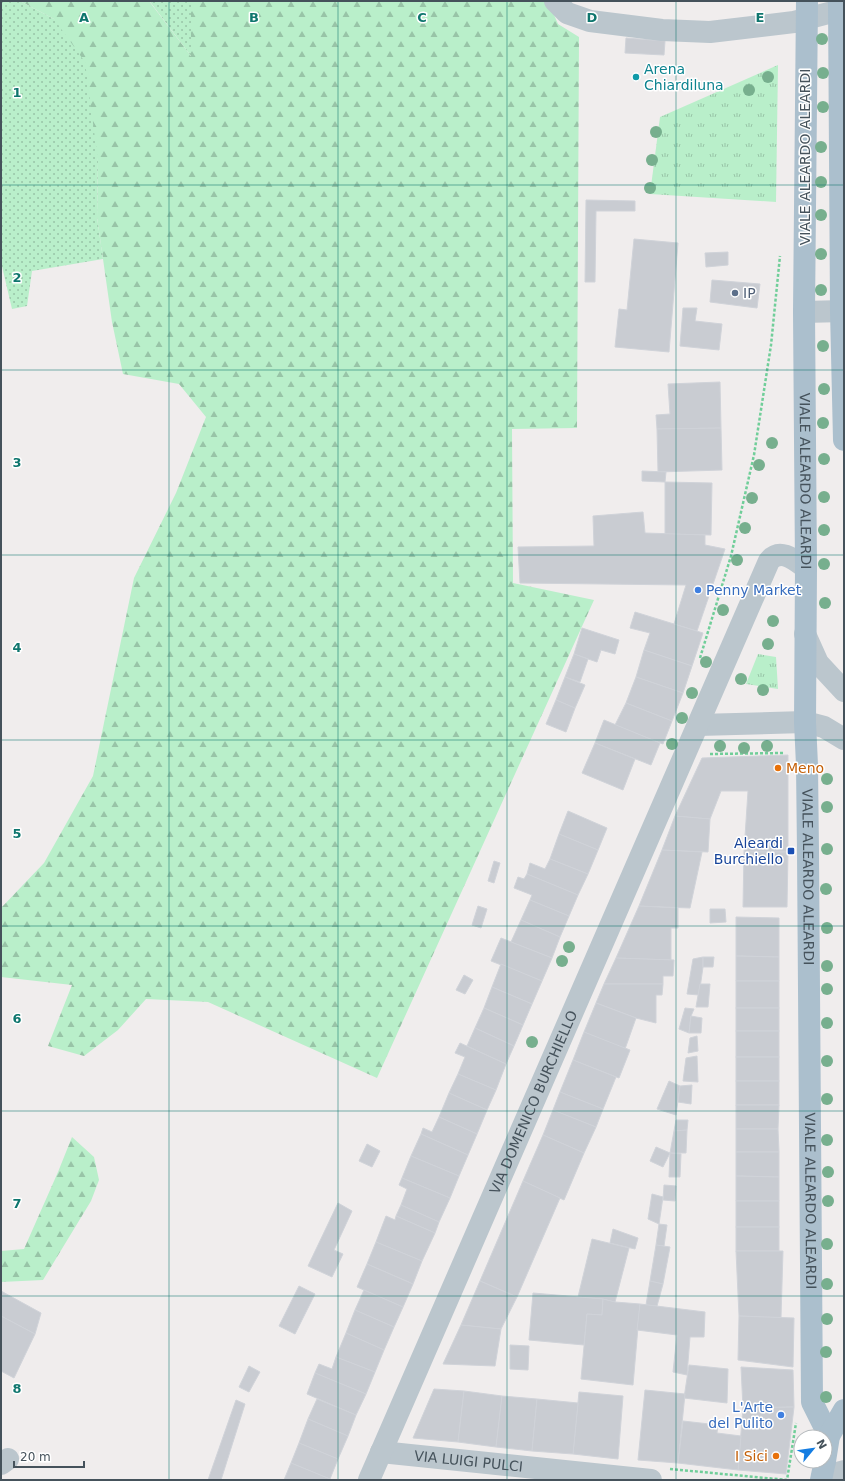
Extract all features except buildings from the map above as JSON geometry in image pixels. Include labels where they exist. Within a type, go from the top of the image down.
[{"type":"main road","points":[[841,7],[844,440]]},
{"type":"main road","name":"VIALE ALEARDO ALEARDI","points":[[807,10],[804,312],[806,568],[805,722],[808,765],[812,1402],[837,1437]]},
{"type":"main road","points":[[823,1470],[837,1437],[844,1410]]},
{"type":"street","points":[[555,1],[567,13],[590,21],[662,30],[710,32],[788,23],[807,10],[841,7]]},
{"type":"street","points":[[804,312],[842,311]]},
{"type":"street","name":"VIA DOMENICO BURCHIELLO","points":[[369,1480],[769,561],[773,557],[782,554],[790,557],[806,568]]},
{"type":"street","points":[[805,634],[818,663],[844,691]]},
{"type":"street","points":[[698,725],[805,722],[824,727],[844,739]]},
{"type":"street","name":"VIA LUIGI PULCI","points":[[381,1452],[651,1480]]},
{"type":"street","points":[[823,1470],[844,1471]]},
{"type":"path","points":[[699,661],[731,556],[754,455],[771,345],[780,252]]},
{"type":"path","points":[[709,754],[790,753]]},
{"type":"green space","points":[[1,1],[20,1],[54,19],[85,62],[98,161],[97,217],[103,259],[32,271],[27,306],[12,309],[1,262]]},
{"type":"green space","points":[[20,1],[149,1],[191,56],[191,1],[548,1],[558,24],[579,37],[577,428],[512,429],[513,583],[594,600],[377,1078],[208,1002],[146,999],[118,1030],[84,1056],[48,1046],[72,985],[1,977],[1,908],[44,863],[93,776],[134,578],[176,493],[206,417],[179,384],[123,374],[112,322],[97,217],[98,161],[54,19]]},
{"type":"green space","points":[[149,1],[191,1],[191,56],[151,3]]},
{"type":"green space","points":[[778,65],[776,202],[650,194],[660,117]]},
{"type":"green space","points":[[758,654],[776,657],[778,689],[746,684]]},
{"type":"green space","points":[[72,1137],[94,1157],[99,1180],[91,1201],[43,1280],[1,1282],[1,1251],[24,1249]]},
{"type":"place","name":"Arena Chiardiluna","points":[[636,77]]},
{"type":"place","name":"IP","points":[[735,293]]},
{"type":"place","name":"Penny Market","points":[[698,590]]},
{"type":"place","name":"Meno","points":[[778,768]]},
{"type":"place","name":"Aleardi Burchiello","points":[[791,851]]},
{"type":"place","name":"L'Arte del Pulito","points":[[781,1415]]},
{"type":"place","name":"I Sici","points":[[776,1456]]}]
